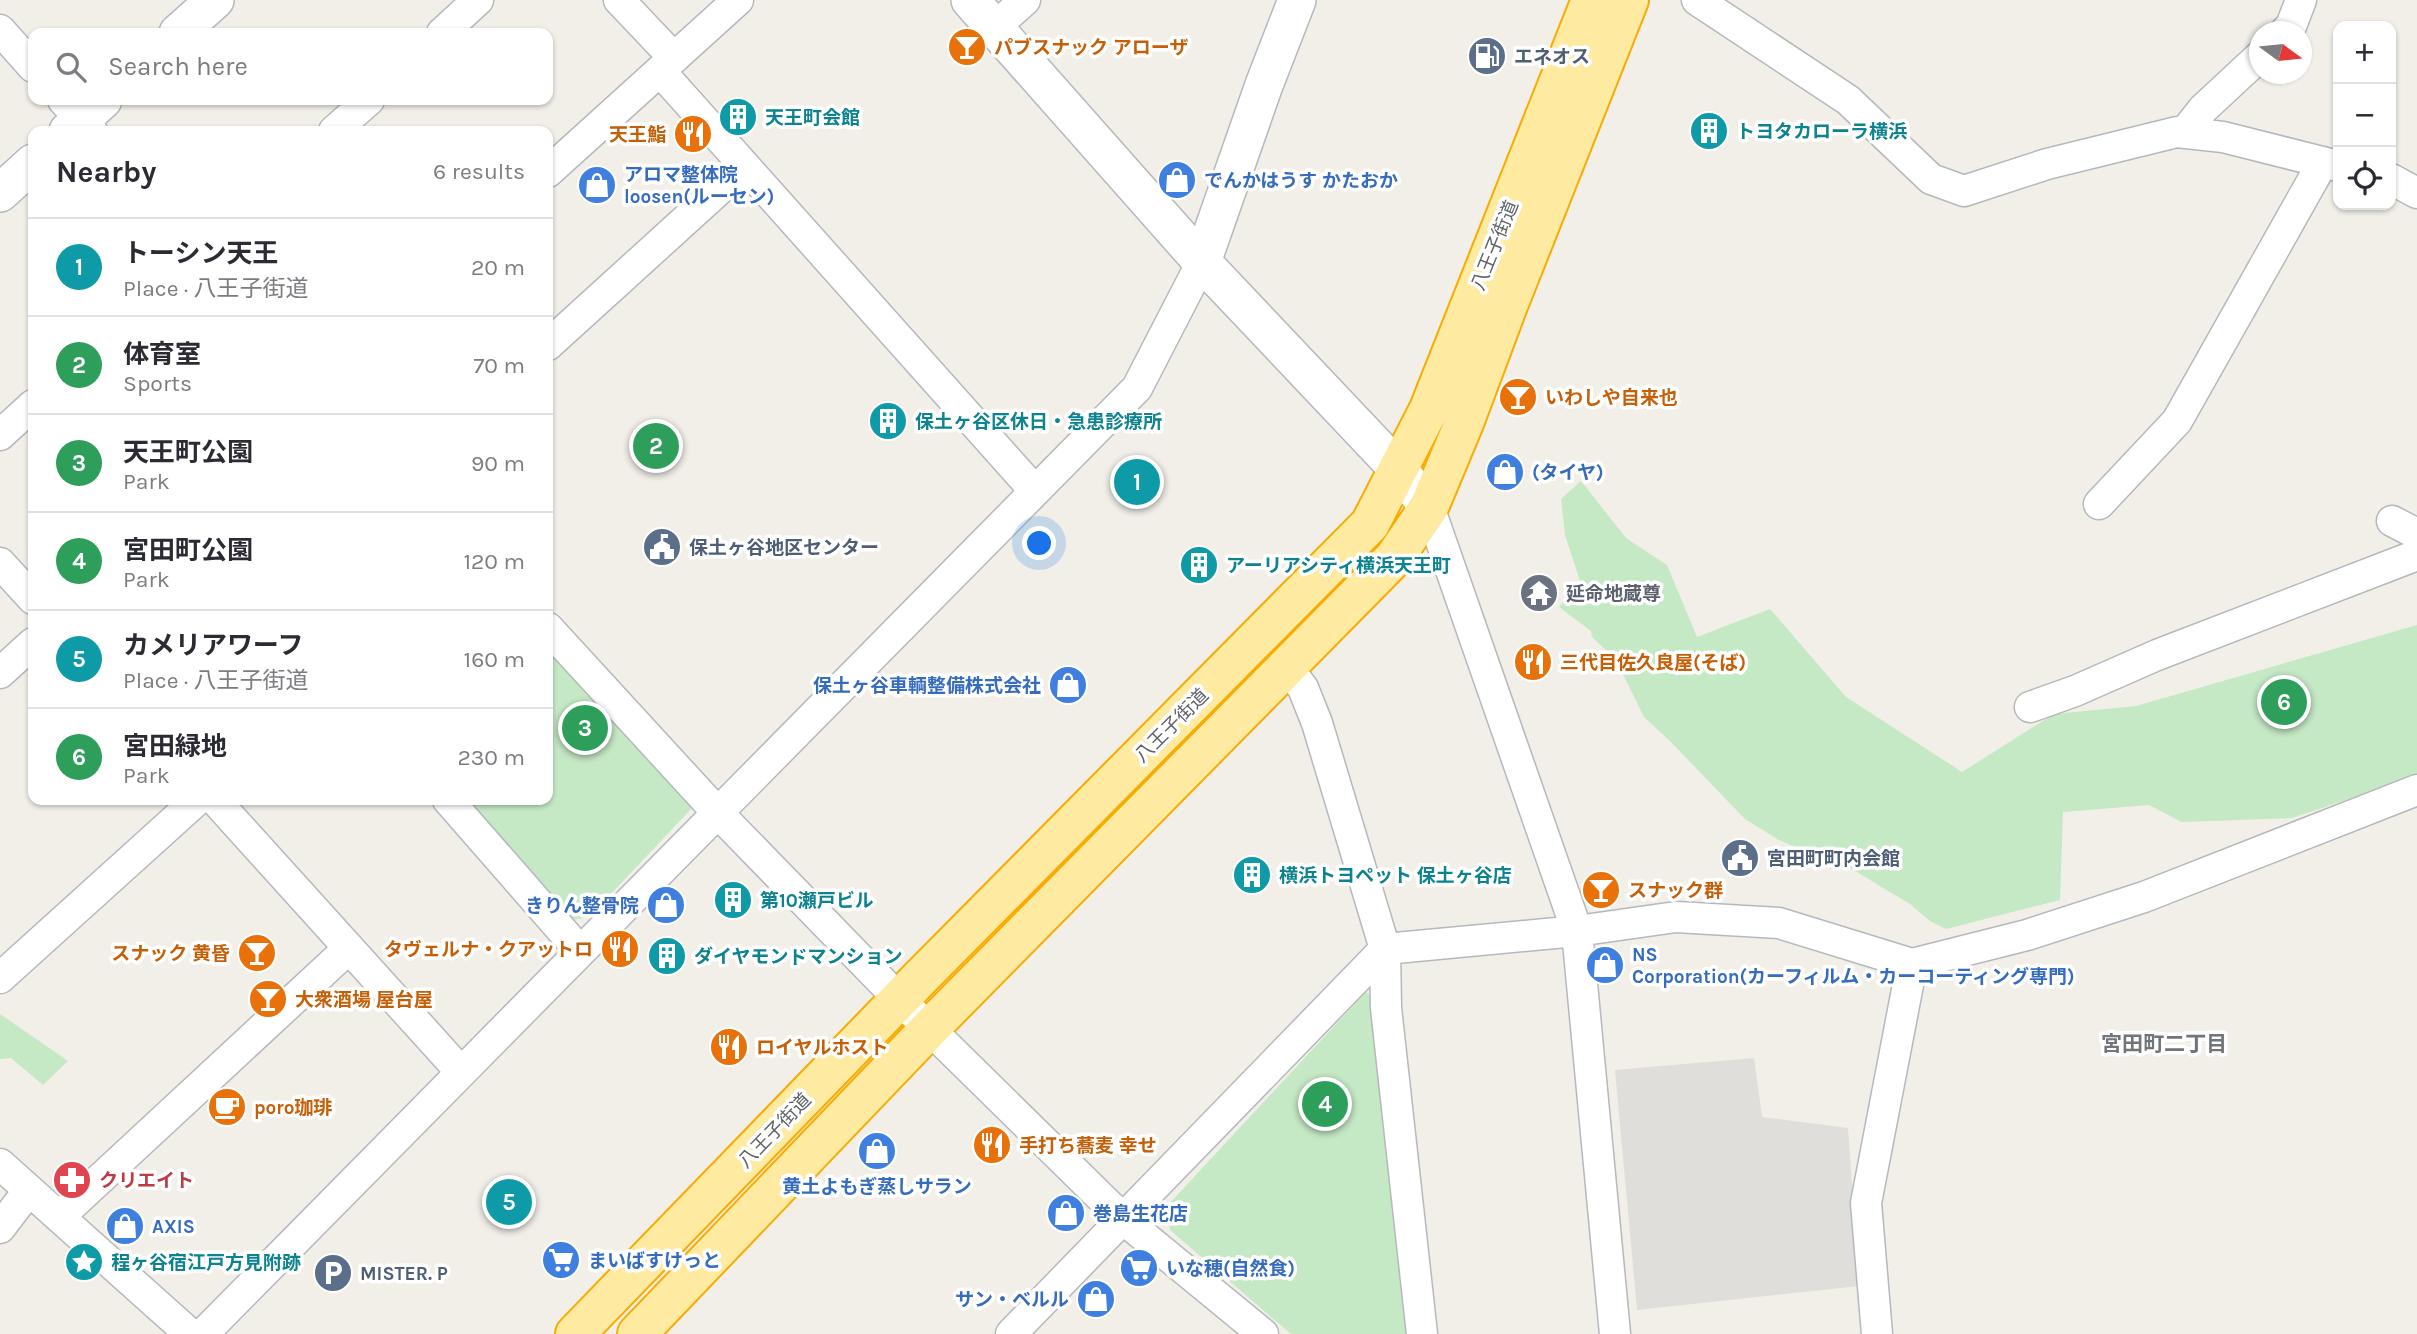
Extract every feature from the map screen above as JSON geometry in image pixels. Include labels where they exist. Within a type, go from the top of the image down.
[{"type":"highway","name":"八王子街道","points":[[575,1334],[1370,524],[1429,410],[1591,0]]},
{"type":"highway","name":"八王子街道","points":[[637,1334],[929,1029],[1395,557],[1429,506],[1464,423],[1629,0]]},
{"type":"street","points":[[183,28],[215,0]]},
{"type":"street","points":[[447,28],[478,0]]},
{"type":"street","points":[[619,0],[745,166],[1035,491]]},
{"type":"street","points":[[553,167],[738,0]]},
{"type":"street","points":[[970,0],[1202,262],[1397,468],[1429,506],[1577,931],[1615,1334]]},
{"type":"street","points":[[994,28],[1025,0]]},
{"type":"street","points":[[203,1334],[1137,387],[1202,262],[1297,0]]},
{"type":"street","points":[[1697,0],[1848,100],[1931,179],[1964,191],[2048,164],[2177,132],[2223,137],[2331,164],[2177,421],[2099,504]]},
{"type":"street","points":[[2293,21],[2301,0]]},
{"type":"street","points":[[0,30],[28,61]]},
{"type":"street","points":[[2184,133],[2203,109],[2249,65]]},
{"type":"street","points":[[340,126],[363,105]]},
{"type":"street","points":[[553,340],[745,166]]},
{"type":"street","points":[[0,193],[28,168]]},
{"type":"street","points":[[2396,181],[2417,193]]},
{"type":"street","points":[[0,435],[28,410]]},
{"type":"street","points":[[2030,707],[2075,691],[2194,640],[2417,555]]},
{"type":"street","points":[[0,563],[28,594]]},
{"type":"street","points":[[553,633],[717,812],[929,1029],[1123,1219],[1262,1334]]},
{"type":"street","points":[[0,673],[28,648]]},
{"type":"street","points":[[1287,667],[1303,688],[1317,723],[1385,949],[1386,1008],[1422,1334]]},
{"type":"street","points":[[1011,1334],[1385,949],[1577,931],[1676,918],[1779,923],[1912,964],[2027,935],[2144,897],[2417,790]]},
{"type":"street","points":[[0,978],[191,805]]},
{"type":"street","points":[[220,805],[461,1072]]},
{"type":"street","points":[[452,805],[580,951]]},
{"type":"street","points":[[59,1217],[349,948]]},
{"type":"street","points":[[1877,1334],[1866,1203],[1912,964]]},
{"type":"street","points":[[0,1164],[190,1334]]},
{"type":"street","points":[[0,1228],[29,1190]]},
{"type":"shaded area","points":[[1754,1058],[1762,1117],[1848,1128],[1859,1286],[1637,1310],[1615,1070]]},
{"type":"green space","points":[[1581,481],[1626,538],[1667,565],[1697,637],[1770,609],[1846,697],[1962,772],[2054,714],[2136,706],[2417,625],[2417,776],[2292,818],[2182,822],[2149,805],[2063,812],[2060,900],[1946,929],[1832,857],[1812,854],[1779,840],[1745,819],[1644,717],[1616,660],[1592,637],[1591,631],[1559,607],[1580,581],[1565,535],[1561,499]]},
{"type":"green space","points":[[553,651],[692,808],[589,917],[566,921],[464,805],[553,805]]},
{"type":"green space","points":[[1366,992],[1379,1003],[1407,1334],[1291,1334],[1170,1230],[1168,1205]]},
{"type":"green space","points":[[0,1014],[68,1061],[43,1085],[11,1058],[0,1059]]},
{"type":"place","name":"パブスナック アローザ","points":[[967,47]]},
{"type":"place","name":"エネオス","points":[[1487,56]]},
{"type":"place","name":"天王町会館","points":[[738,117]]},
{"type":"place","name":"トヨタカローラ横浜","points":[[1709,131]]},
{"type":"place","name":"天王鮨","points":[[693,134]]},
{"type":"place","name":"でんかはうす かたおか","points":[[1177,180]]},
{"type":"place","name":"アロマ整体院 loosen(ルーセン)","points":[[597,185]]},
{"type":"place","name":"いわしや自来也","points":[[1518,397]]},
{"type":"place","name":"保土ヶ谷区休日・急患診療所","points":[[888,421]]},
{"type":"place","name":"体育室","points":[[656,446]]},
{"type":"place","name":"(タイヤ)","points":[[1505,472]]},
{"type":"place","name":"トーシン天王","points":[[1137,482]]},
{"type":"place","name":"保土ヶ谷地区センター","points":[[662,547]]},
{"type":"place","name":"アーリアシティ横浜天王町","points":[[1199,565]]},
{"type":"place","name":"延命地蔵尊","points":[[1539,593]]},
{"type":"place","name":"三代目佐久良屋(そば)","points":[[1533,662]]},
{"type":"place","name":"保土ヶ谷車輌整備株式会社","points":[[1068,685]]},
{"type":"place","name":"宮田緑地","points":[[2284,702]]},
{"type":"place","name":"天王町公園","points":[[585,728]]},
{"type":"place","name":"宮田町町内会館","points":[[1740,858]]},
{"type":"place","name":"横浜トヨペット 保土ヶ谷店","points":[[1252,875]]},
{"type":"place","name":"スナック群","points":[[1601,890]]},
{"type":"place","name":"第10瀬戸ビル","points":[[733,900]]},
{"type":"place","name":"きりん整骨院","points":[[666,905]]},
{"type":"place","name":"タヴェルナ・クアットロ","points":[[620,949]]},
{"type":"place","name":"スナック 黄昏","points":[[257,953]]},
{"type":"place","name":"ダイヤモンドマンション","points":[[667,956]]},
{"type":"place","name":"NS Corporation(カーフィルム・カーコーティング専門)","points":[[1605,965]]},
{"type":"place","name":"大衆酒場 屋台屋","points":[[268,999]]},
{"type":"place","name":"ロイヤルホスト","points":[[729,1047]]},
{"type":"place","name":"宮田町公園","points":[[1325,1104]]},
{"type":"place","name":"poro珈琲","points":[[227,1107]]},
{"type":"place","name":"手打ち蕎麦 幸せ","points":[[992,1145]]},
{"type":"place","name":"黄土よもぎ蒸しサラン","points":[[877,1151]]},
{"type":"place","name":"クリエイト","points":[[72,1180]]},
{"type":"place","name":"カメリアワーフ","points":[[509,1202]]},
{"type":"place","name":"巻島生花店","points":[[1066,1213]]},
{"type":"place","name":"AXIS","points":[[125,1226]]},
{"type":"place","name":"まいばすけっと","points":[[561,1260]]},
{"type":"place","name":"程ヶ谷宿江戸方見附跡","points":[[84,1262]]},
{"type":"place","name":"いな穂(自然食)","points":[[1139,1268]]},
{"type":"place","name":"MISTER. P","points":[[333,1273]]},
{"type":"place","name":"サン・ベルル","points":[[1096,1299]]},
{"type":"district","name":"宮田町二丁目","points":[[2164,1044]]}]
